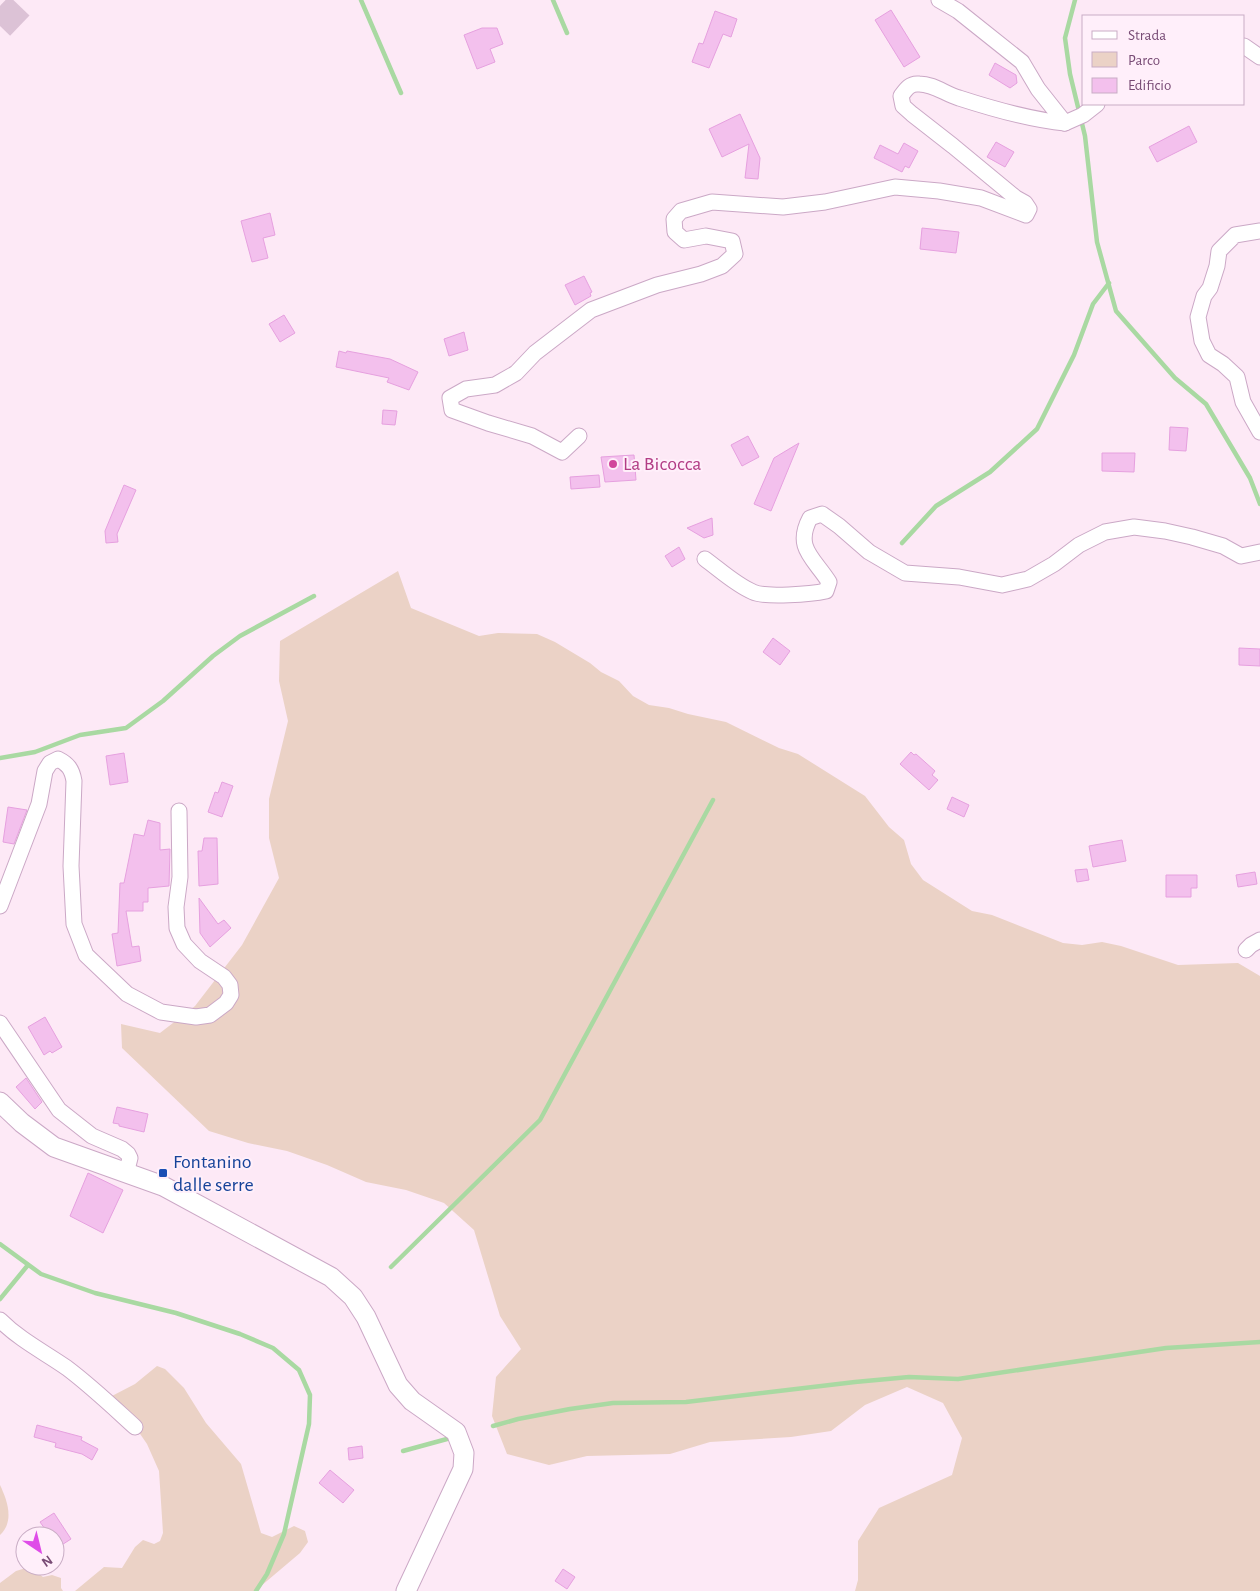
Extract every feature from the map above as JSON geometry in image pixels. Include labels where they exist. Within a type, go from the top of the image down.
[{"type":"street","points":[[939,0],[958,11],[1022,62],[1038,89],[1066,123]]},
{"type":"street","points":[[1245,47],[1260,58]]},
{"type":"street","points":[[579,436],[562,452],[532,436],[452,410],[450,398],[466,390],[495,384],[516,373],[535,353],[591,310],[657,285],[700,274],[722,266],[735,254],[732,241],[706,236],[684,240],[675,232],[674,219],[681,211],[712,202],[783,206],[825,202],[895,187],[981,198],[1026,215],[1029,209],[1025,204],[903,106],[901,96],[907,87],[917,83],[929,85],[957,98],[1047,121],[1066,123],[1083,115],[1096,105]]},
{"type":"street","points":[[1260,231],[1235,235],[1219,251],[1217,266],[1210,288],[1204,296],[1198,317],[1202,340],[1209,356],[1224,364],[1237,377],[1243,402],[1260,432]]},
{"type":"street","points":[[705,559],[755,594],[814,594],[826,591],[829,582],[810,559],[805,543],[804,530],[810,518],[822,514],[840,526],[869,552],[905,573],[959,577],[1002,585],[1028,580],[1054,564],[1079,545],[1105,532],[1134,527],[1192,537],[1223,546],[1241,556],[1260,552]]},
{"type":"street","points":[[0,906],[39,804],[45,771],[50,763],[58,758],[67,763],[72,771],[74,781],[71,866],[74,924],[86,955],[127,994],[161,1012],[196,1017],[210,1014],[226,1003],[231,995],[230,985],[224,977],[194,955],[184,944],[177,928],[176,907],[180,877],[180,810]]},
{"type":"street","points":[[1246,950],[1251,944],[1260,940]]},
{"type":"street","points":[[0,1023],[59,1110],[92,1136],[122,1149],[128,1154],[130,1158],[126,1174]]},
{"type":"street","points":[[0,1102],[22,1123],[54,1147],[162,1186],[330,1276],[352,1297],[366,1317],[398,1385],[412,1401],[456,1432],[464,1452],[463,1469],[406,1591]]},
{"type":"street","points":[[0,1320],[14,1334],[67,1368],[135,1427]]},
{"type":"green space","points":[[398,571],[411,608],[479,636],[498,633],[537,634],[555,642],[590,663],[601,672],[619,681],[633,696],[649,705],[726,722],[779,748],[798,754],[865,796],[889,827],[904,840],[911,864],[923,880],[972,911],[992,915],[1063,943],[1082,945],[1102,942],[1121,946],[1178,965],[1238,963],[1260,976],[1260,1591],[855,1591],[858,1580],[858,1541],[879,1508],[952,1475],[962,1438],[943,1403],[907,1387],[865,1405],[831,1431],[791,1437],[710,1442],[670,1454],[587,1456],[549,1465],[507,1454],[492,1416],[496,1377],[521,1349],[500,1316],[474,1230],[444,1203],[406,1190],[366,1182],[327,1165],[287,1151],[248,1143],[209,1131],[122,1048],[121,1024],[160,1033],[195,1006],[242,945],[279,878],[269,838],[269,799],[288,721],[279,681],[280,641]]},
{"type":"green space","points":[[157,1366],[165,1369],[184,1388],[206,1423],[241,1464],[261,1533],[272,1537],[294,1526],[305,1531],[308,1542],[300,1553],[261,1586],[258,1591],[75,1591],[104,1567],[122,1568],[135,1547],[143,1540],[154,1544],[160,1541],[163,1533],[159,1471],[147,1444],[110,1397],[135,1384]]},
{"type":"green space","points":[[0,1485],[7,1504],[8,1517],[5,1529],[0,1535]]},
{"type":"green space","points":[[15,1572],[15,1576],[55,1576],[61,1578],[61,1588],[63,1591],[0,1591],[0,1583]]},
{"type":"building","points":[[891,10],[920,57],[904,67],[875,20]]},
{"type":"building","points":[[715,11],[737,19],[731,37],[723,34],[709,68],[692,62],[699,43],[703,44]]},
{"type":"building","points":[[482,28],[497,28],[503,44],[490,49],[495,62],[477,69],[464,35]]},
{"type":"building","points":[[995,63],[1016,75],[1017,83],[1010,88],[989,75]]},
{"type":"building","points":[[740,114],[760,158],[758,179],[745,178],[749,144],[722,157],[709,129]]},
{"type":"building","points":[[1189,126],[1197,142],[1157,162],[1149,147]]},
{"type":"building","points":[[996,142],[1014,152],[1005,167],[987,157]]},
{"type":"building","points":[[904,143],[918,151],[909,168],[905,166],[902,172],[874,158],[880,145],[898,154]]},
{"type":"building","points":[[270,213],[275,235],[263,238],[268,258],[252,262],[241,221]]},
{"type":"building","points":[[922,228],[959,232],[956,253],[920,249]]},
{"type":"building","points":[[584,276],[592,292],[590,293],[591,296],[575,305],[565,285]]},
{"type":"building","points":[[284,315],[295,333],[280,342],[269,324]]},
{"type":"building","points":[[464,332],[468,350],[449,356],[444,339]]},
{"type":"building","points":[[339,351],[390,359],[418,372],[409,390],[387,382],[389,378],[336,367]]},
{"type":"building","points":[[383,410],[397,411],[395,425],[382,424]]},
{"type":"building","points":[[1170,427],[1188,428],[1186,451],[1169,450]]},
{"type":"building","points":[[748,436],[759,457],[742,466],[731,445]]},
{"type":"building","points":[[799,443],[771,511],[754,504],[774,458]]},
{"type":"building","points":[[1102,453],[1135,453],[1134,472],[1102,471]]},
{"type":"building","points":[[634,455],[636,480],[605,482],[601,457]]},
{"type":"building","points":[[599,475],[600,487],[571,489],[570,477]]},
{"type":"building","points":[[124,485],[136,490],[117,534],[118,542],[106,543],[105,531]]},
{"type":"building","points":[[712,518],[713,535],[704,538],[687,528]]},
{"type":"building","points":[[679,547],[685,559],[672,567],[665,556]]},
{"type":"building","points":[[773,638],[790,651],[780,665],[763,652]]},
{"type":"building","points":[[1239,648],[1260,649],[1260,666],[1239,665]]},
{"type":"building","points":[[911,752],[914,755],[916,754],[935,771],[932,775],[938,780],[929,790],[900,764]]},
{"type":"building","points":[[124,753],[128,782],[110,785],[106,756]]},
{"type":"building","points":[[222,782],[233,786],[222,817],[208,812],[215,792],[218,793]]},
{"type":"building","points":[[952,797],[969,805],[964,817],[947,809]]},
{"type":"building","points":[[8,807],[27,810],[14,844],[3,842]]},
{"type":"building","points":[[148,820],[160,823],[160,850],[170,849],[169,886],[148,888],[148,902],[143,902],[143,911],[126,911],[132,947],[139,946],[141,961],[117,966],[112,934],[118,933],[120,883],[124,883],[134,834],[144,836]]},
{"type":"building","points":[[204,838],[217,838],[218,884],[199,886],[198,851],[202,851]]},
{"type":"building","points":[[1122,840],[1126,861],[1093,867],[1089,846]]},
{"type":"building","points":[[1087,869],[1089,880],[1077,882],[1075,870]]},
{"type":"building","points":[[1255,872],[1257,884],[1238,887],[1236,875]]},
{"type":"building","points":[[1166,875],[1197,875],[1197,888],[1191,888],[1191,897],[1166,897]]},
{"type":"building","points":[[199,898],[218,924],[224,920],[231,928],[210,947],[200,933]]},
{"type":"building","points":[[45,1017],[62,1047],[44,1055],[28,1027]]},
{"type":"building","points":[[26,1078],[42,1102],[35,1109],[16,1087]]},
{"type":"building","points":[[117,1107],[148,1114],[144,1132],[113,1123]]},
{"type":"building","points":[[88,1173],[123,1190],[103,1233],[70,1216]]},
{"type":"building","points":[[37,1425],[82,1437],[81,1440],[98,1449],[92,1460],[82,1454],[55,1447],[56,1443],[34,1437]]},
{"type":"building","points":[[362,1446],[363,1458],[349,1460],[348,1448]]},
{"type":"building","points":[[330,1470],[354,1490],[343,1503],[319,1483]]},
{"type":"building","points":[[54,1513],[62,1526],[43,1526],[40,1522]]},
{"type":"building","points":[[65,1530],[71,1539],[65,1543]]},
{"type":"building","points":[[563,1569],[575,1577],[567,1589],[555,1581]]},
{"type":"waterway","points":[[361,0],[401,93]]},
{"type":"waterway","points":[[553,0],[567,33]]},
{"type":"waterway","points":[[1075,0],[1065,38],[1070,74],[1085,136],[1097,242],[1116,311],[1175,378],[1206,404],[1250,478],[1260,504]]},
{"type":"waterway","points":[[902,543],[936,506],[990,472],[1037,429],[1074,355],[1093,304],[1109,283]]},
{"type":"waterway","points":[[0,758],[35,752],[80,735],[126,728],[163,701],[213,656],[240,636],[314,596]]},
{"type":"waterway","points":[[391,1267],[540,1120],[713,800]]},
{"type":"waterway","points":[[0,1244],[41,1274],[95,1293],[176,1313],[240,1334],[273,1348],[299,1370],[310,1395],[309,1424],[284,1534],[267,1574],[256,1591]]},
{"type":"waterway","points":[[0,1299],[28,1265]]},
{"type":"waterway","points":[[493,1426],[570,1409],[613,1403],[686,1402],[909,1377],[958,1379],[1166,1348],[1260,1342]]},
{"type":"waterway","points":[[403,1451],[447,1439]]},
{"type":"tunnel","points":[[0,26],[25,0]]},
{"type":"place","name":"La Bicocca","points":[[613,464]]},
{"type":"place","name":"Fontanino dalle serre","points":[[163,1173]]}]
